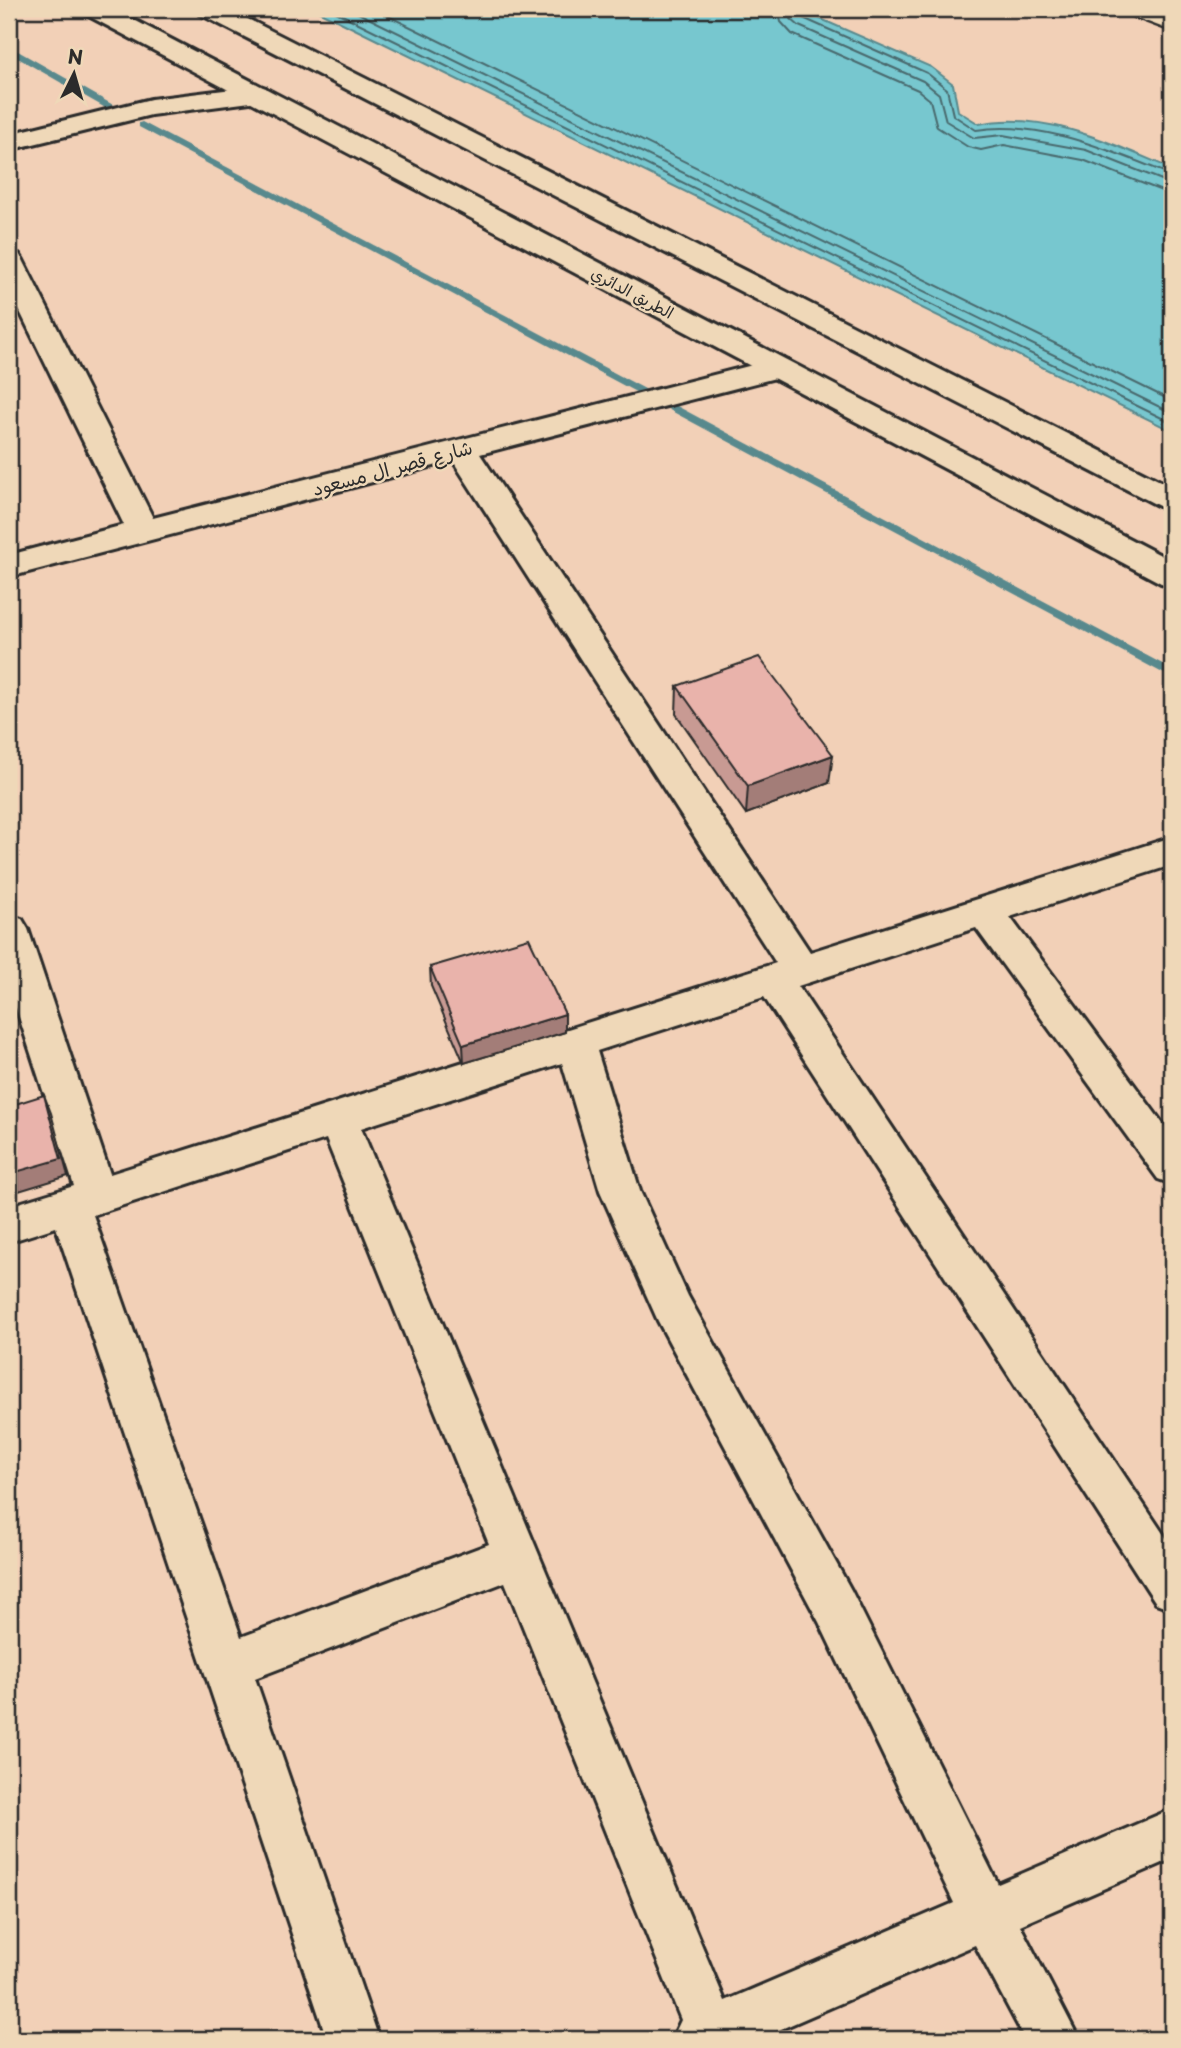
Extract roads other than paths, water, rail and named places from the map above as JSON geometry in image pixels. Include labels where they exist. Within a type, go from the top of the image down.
[{"type":"street","name":"الطريق الدائري","points":[[94,9],[1172,575]]},
{"type":"street","points":[[209,9],[1172,500]]},
{"type":"street","points":[[197,63],[237,54],[247,48],[256,33]]},
{"type":"street","points":[[9,142],[151,107],[257,94]]},
{"type":"street","points":[[320,128],[344,107],[384,98]]},
{"type":"street","points":[[9,260],[143,531]]},
{"type":"street","name":"شارع قصر ال مسعود","points":[[9,566],[776,368]]},
{"type":"street","points":[[461,449],[787,975],[1172,1587]]},
{"type":"street","points":[[9,1224],[1171,853]]},
{"type":"street","points":[[985,912],[1172,1167]]},
{"type":"street","points":[[9,929],[83,1200],[228,1665],[353,2039]]},
{"type":"street","points":[[575,1042],[620,1191],[673,1308],[835,1605],[986,1914],[1053,2039]]},
{"type":"street","points":[[337,1118],[708,2037],[1172,1834]]},
{"type":"street","points":[[228,1665],[516,1556]]},
{"type":"lane","points":[[1131,9],[1172,26]]},
{"type":"water","points":[[314,9],[798,9],[931,67],[953,84],[958,111],[979,124],[1004,121],[1053,125],[1102,140],[1172,169],[1172,431]]},
{"type":"waterway","points":[[9,49],[112,108]]},
{"type":"waterway","points":[[142,125],[1172,674]]}]
